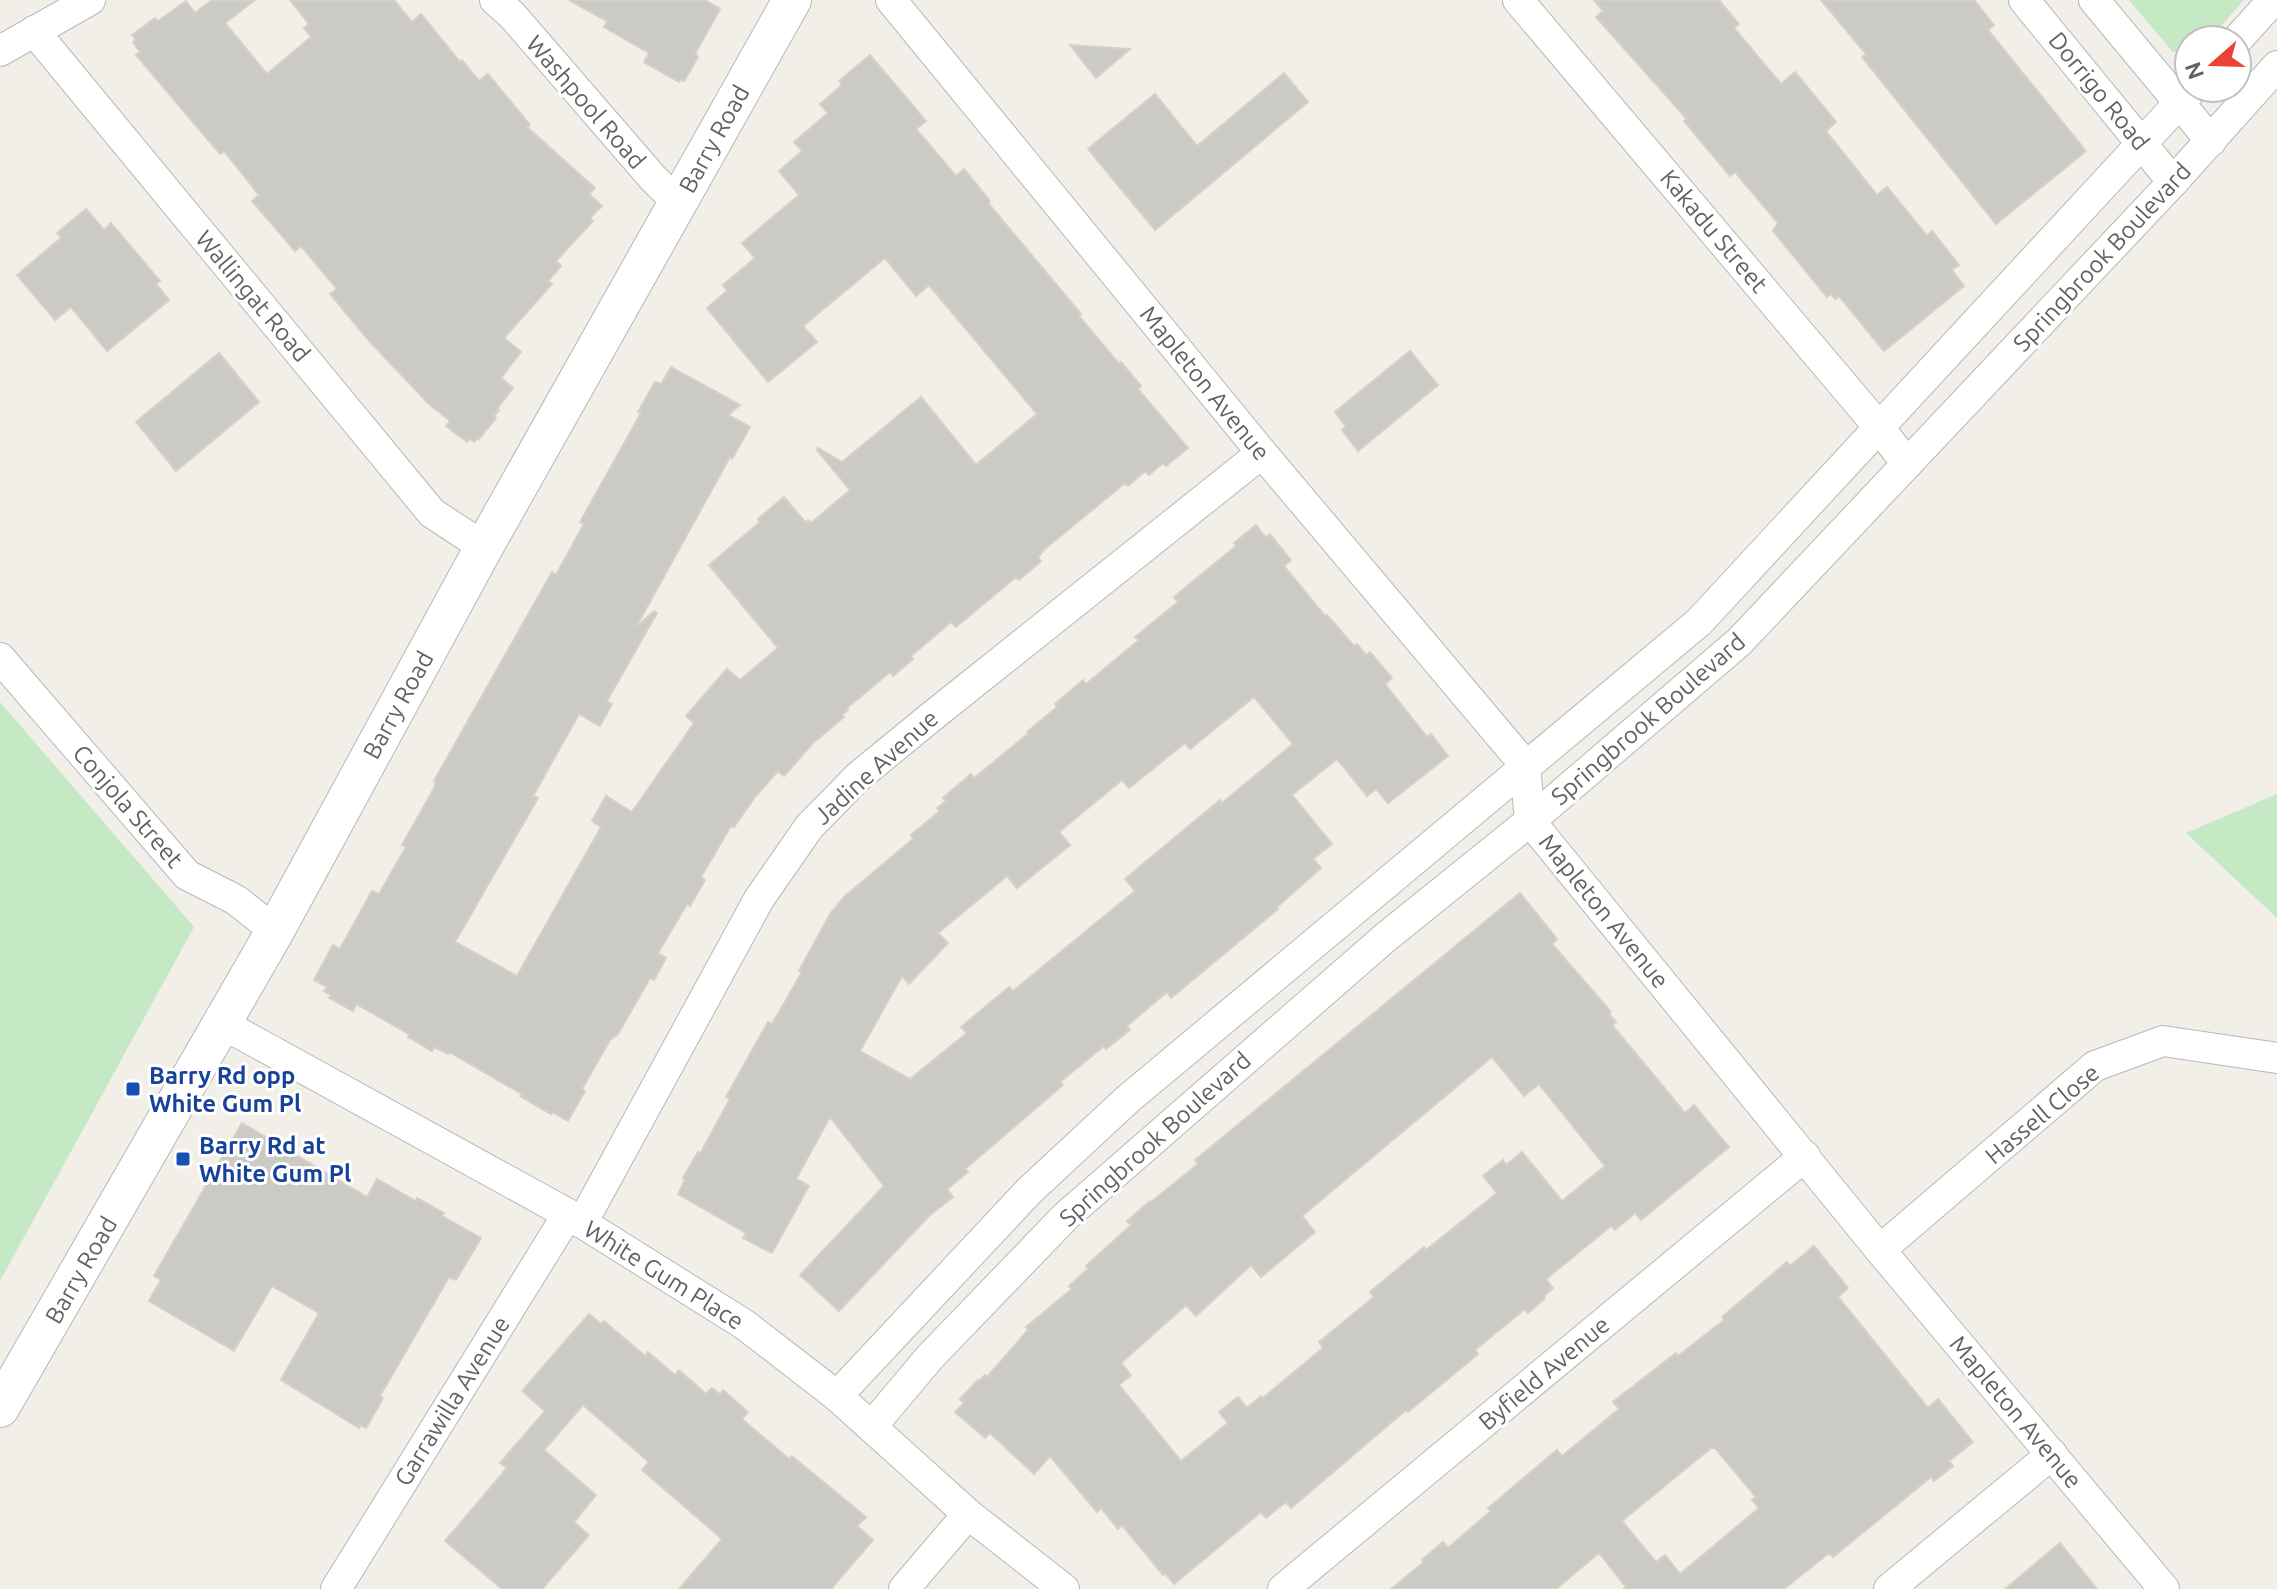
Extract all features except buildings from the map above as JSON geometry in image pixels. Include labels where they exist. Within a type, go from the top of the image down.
[{"type":"street","points":[[0,51],[90,0]]},
{"type":"street","name":"Washpool Road","points":[[495,0],[512,15],[678,203]]},
{"type":"street","name":"Barry Road","points":[[0,1408],[275,931],[484,547],[792,0]]},
{"type":"street","name":"Mapleton Avenue","points":[[891,0],[1262,453],[1525,765],[1530,821],[1880,1250],[2164,1589]]},
{"type":"street","name":"Kakadu Street","points":[[1518,0],[1907,464]]},
{"type":"street","name":"Dorrigo Road","points":[[2024,0],[2173,182]]},
{"type":"street","points":[[2094,0],[2173,82]]},
{"type":"street","points":[[2251,24],[2273,0]]},
{"type":"street","name":"Wallingat Road","points":[[34,31],[432,513],[484,547]]},
{"type":"street","name":"Springbrook Boulevard","points":[[872,1426],[930,1357],[1066,1216],[1386,937],[1530,821],[1739,642],[2173,182],[2277,66]]},
{"type":"street","name":"Springbrook Boulevard","points":[[837,1396],[1029,1191],[1128,1099],[1699,622],[2179,104]]},
{"type":"street","points":[[2190,104],[2211,141]]},
{"type":"street","name":"Jadine Avenue","points":[[575,1218],[759,899],[809,827],[859,776],[1262,453]]},
{"type":"street","name":"Conjola Street","points":[[0,658],[187,875],[236,900],[275,931]]},
{"type":"street","name":"White Gum Place","points":[[221,1023],[575,1218],[745,1325],[837,1396],[968,1514],[1064,1589]]},
{"type":"street","name":"Hassell Close","points":[[1880,1250],[2095,1066],[2163,1041],[2277,1058]]},
{"type":"street","name":"Byfield Avenue","points":[[1283,1589],[1805,1156]]},
{"type":"street","name":"Garrawilla Avenue","points":[[336,1589],[575,1218]]},
{"type":"street","points":[[1889,1589],[2052,1454]]},
{"type":"street","points":[[904,1589],[968,1514]]},
{"type":"green space","points":[[2129,0],[2244,0],[2222,24],[2173,24],[2173,52]]},
{"type":"green space","points":[[0,702],[194,927],[0,1281]]},
{"type":"green space","points":[[2277,794],[2277,918],[2186,833]]},
{"type":"place","name":"Barry Rd opp White Gum Pl","points":[[133,1089]]},
{"type":"place","name":"Barry Rd at White Gum Pl","points":[[183,1159]]}]
